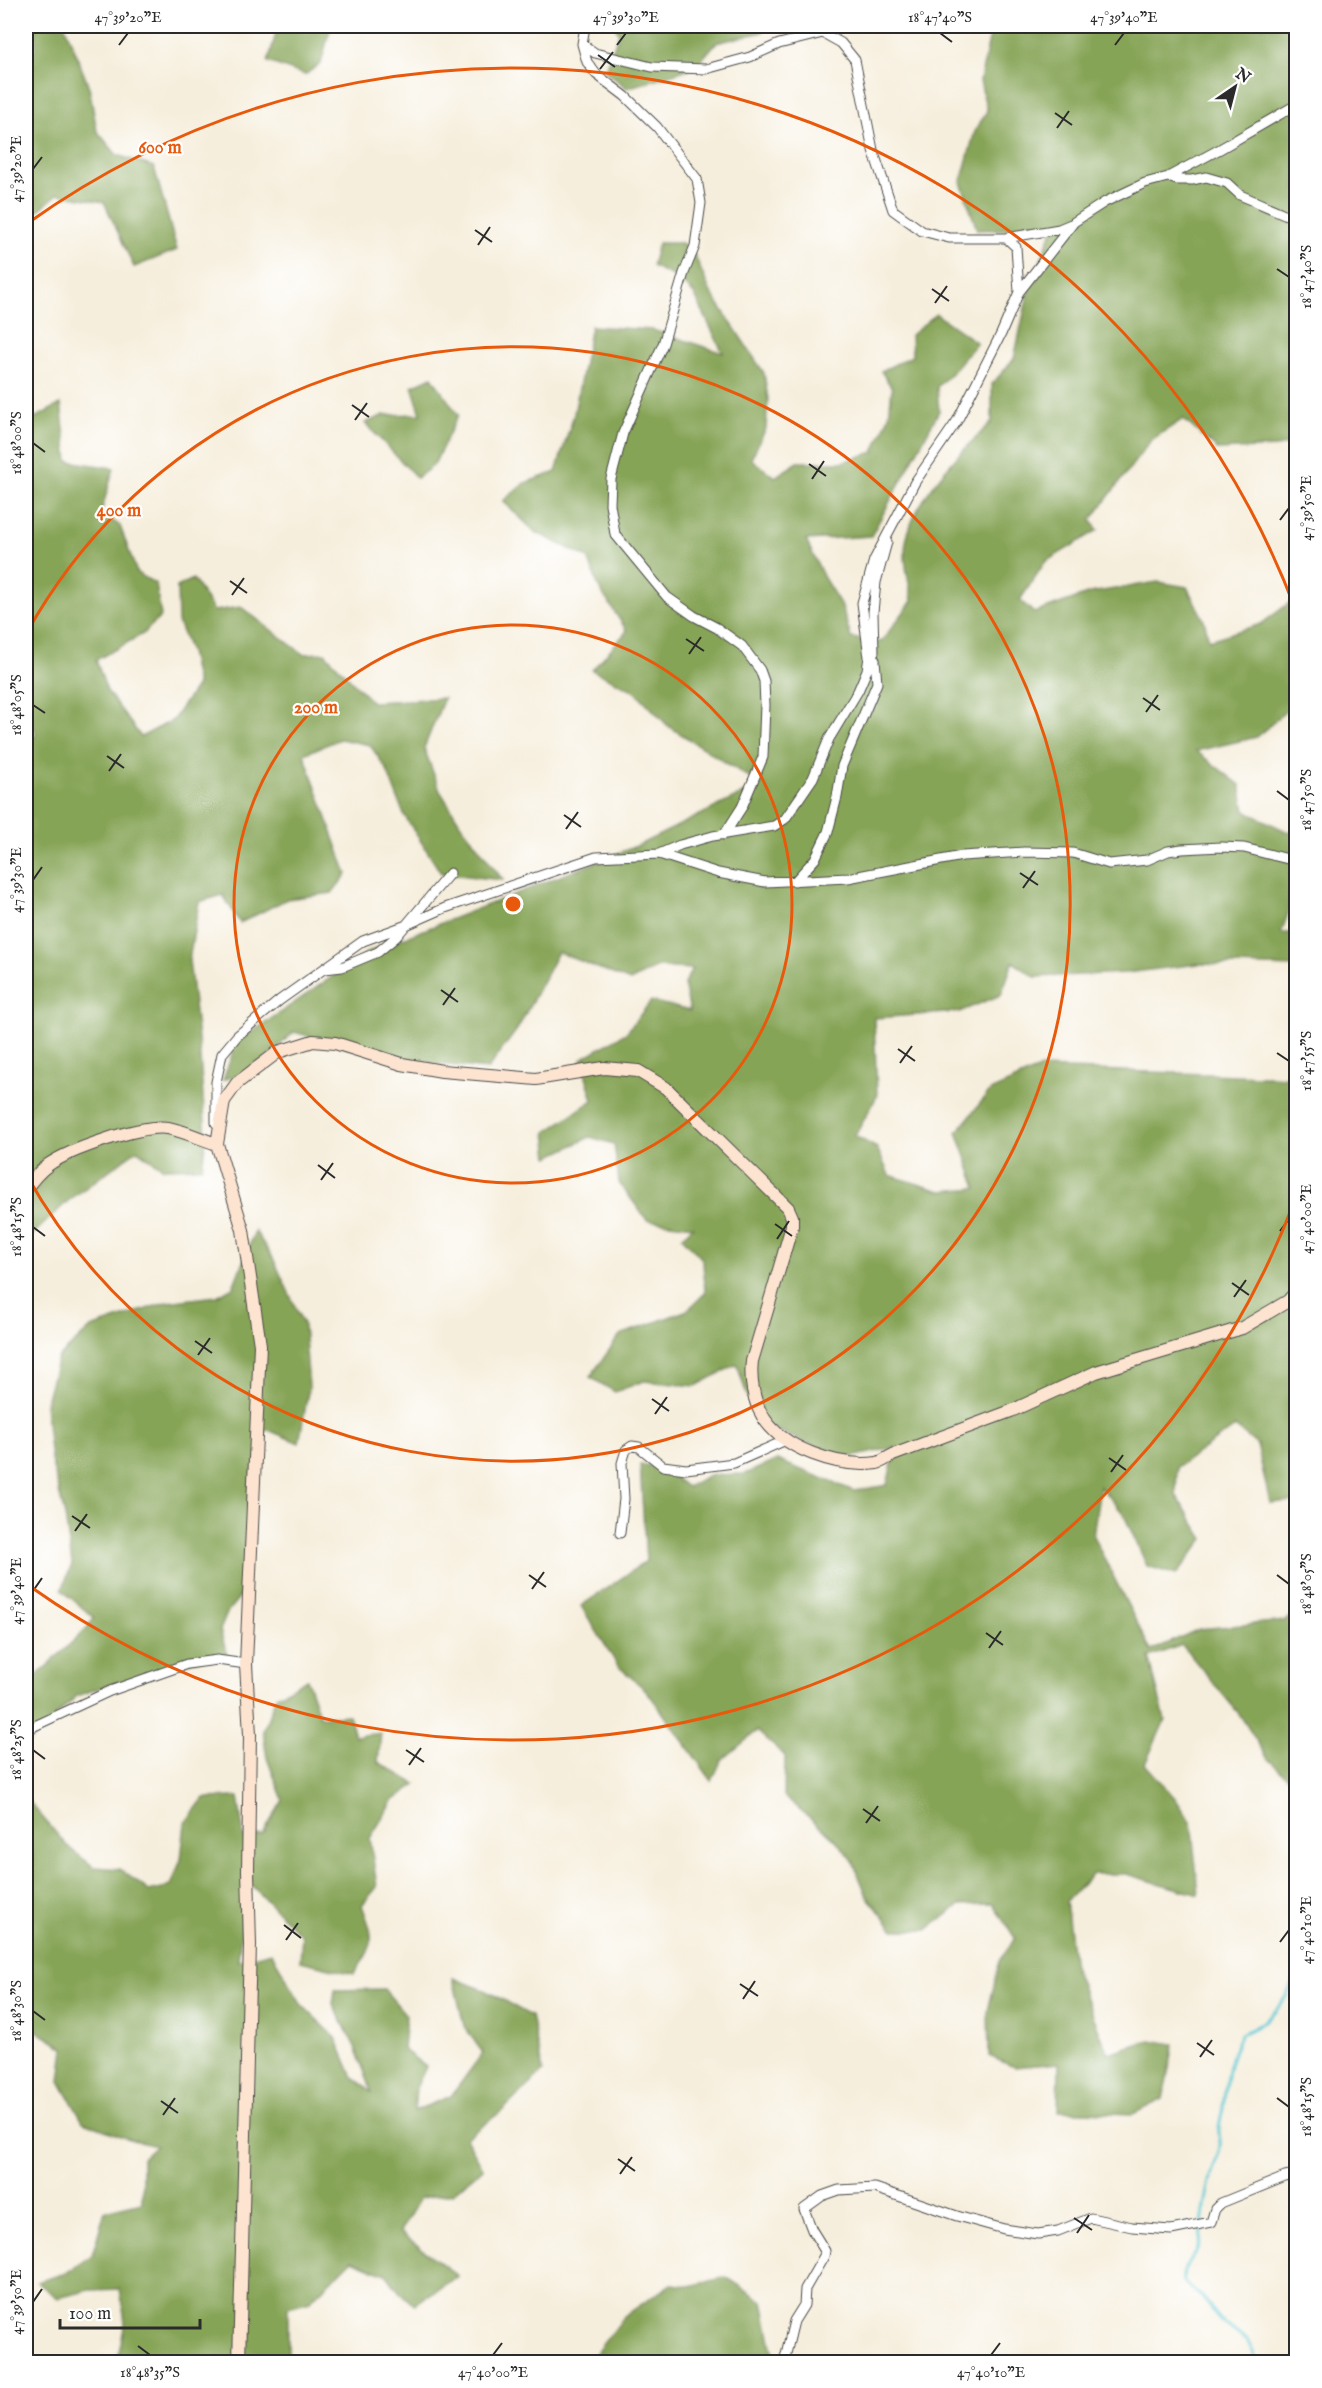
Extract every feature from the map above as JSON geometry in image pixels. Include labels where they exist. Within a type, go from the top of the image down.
[{"type":"street","points":[[585,26],[582,44],[588,62],[596,74],[625,96],[657,127],[697,179],[700,190],[695,246],[684,273],[663,344],[623,433],[611,478],[610,504],[615,534],[667,597],[742,646],[760,670],[764,681],[764,736],[761,766],[742,807],[724,835]]},
{"type":"street","points":[[582,44],[595,53],[652,67],[706,69],[750,57],[780,44],[823,33],[841,43],[855,60],[873,150],[893,210],[922,231],[949,238],[1006,238],[1059,229],[1105,202],[1145,183],[1168,177],[1296,105]]},
{"type":"street","points":[[1168,177],[1177,180],[1206,177],[1227,183],[1240,195],[1296,219]]},
{"type":"street","points":[[659,854],[680,844],[774,826],[785,819],[813,778],[829,739],[858,691],[867,670],[868,651],[862,603],[865,585],[874,560],[915,482],[957,421],[1019,292],[1074,222]]},
{"type":"street","points":[[1006,238],[1016,247],[1019,292]]},
{"type":"street","points":[[795,880],[815,858],[831,824],[842,766],[877,683],[873,612],[876,582],[890,530]]},
{"type":"street","points":[[868,651],[875,660]]},
{"type":"street","points":[[253,2362],[239,2358],[250,1945],[248,1870],[250,1735],[246,1664],[260,1345],[243,1230],[217,1144],[216,1082],[222,1054],[237,1036],[280,1000],[363,941],[445,908],[596,857],[659,854],[718,873],[765,882],[848,878],[962,855],[1024,852],[1073,853],[1109,864],[1147,860],[1168,851],[1221,847],[1244,848],[1296,861]]},
{"type":"street","points":[[323,969],[342,967],[378,952],[396,937],[450,873]]},
{"type":"street","points":[[217,1144],[224,1101],[237,1083],[278,1052],[313,1041],[335,1042],[402,1064],[442,1071],[536,1079],[604,1068],[638,1071],[649,1076],[685,1106],[780,1199],[792,1217],[792,1226],[782,1265],[756,1342],[751,1371],[755,1403],[768,1424],[786,1440],[818,1456],[837,1461],[878,1463],[893,1455],[1011,1411],[1096,1372],[1242,1328],[1288,1301],[1296,1292]]},
{"type":"street","points":[[26,1189],[37,1174],[63,1157],[127,1133],[166,1128],[217,1144]]},
{"type":"street","points":[[620,1533],[624,1499],[622,1463],[626,1450],[632,1446],[639,1447],[663,1466],[686,1469],[734,1463],[786,1440]]},
{"type":"street","points":[[26,1730],[110,1691],[187,1664],[218,1660],[246,1664]]},
{"type":"street","points":[[784,2362],[794,2321],[804,2305],[805,2289],[825,2251],[812,2230],[804,2209],[816,2200],[839,2190],[875,2188],[957,2216],[1004,2229],[1038,2234],[1058,2231],[1091,2218],[1132,2227],[1171,2230],[1211,2222],[1215,2209],[1221,2203],[1285,2177],[1296,2175]]},
{"type":"green space","points":[[36,26],[65,26],[89,87],[97,131],[117,155],[154,167],[177,250],[134,267],[104,202],[58,194],[26,221],[26,64],[35,49]]},
{"type":"green space","points":[[278,26],[331,26],[321,63],[305,75],[268,62]]},
{"type":"green space","points":[[615,26],[770,26],[762,32],[716,43],[695,67],[627,88],[605,71],[619,33]]},
{"type":"green space","points":[[992,26],[1296,26],[1296,443],[1276,447],[1218,450],[1183,419],[1151,440],[1091,520],[1098,530],[1045,562],[1020,600],[1034,613],[1090,593],[1158,582],[1187,587],[1204,620],[1209,640],[1261,624],[1296,598],[1296,699],[1257,737],[1196,751],[1240,785],[1245,811],[1288,832],[1296,829],[1296,873],[1290,874],[1289,911],[1281,933],[1296,933],[1296,967],[1198,964],[1126,973],[1035,977],[1013,962],[1001,995],[959,1012],[874,1018],[877,1096],[855,1136],[877,1148],[889,1175],[941,1191],[977,1188],[957,1132],[990,1091],[1041,1068],[1292,1077],[1296,1088],[1296,1501],[1270,1503],[1257,1445],[1235,1427],[1177,1467],[1176,1495],[1204,1539],[1176,1575],[1147,1566],[1123,1513],[1100,1487],[1093,1536],[1151,1651],[1199,1629],[1285,1621],[1296,1611],[1296,1785],[1268,1759],[1240,1715],[1182,1645],[1149,1657],[1165,1720],[1145,1764],[1175,1798],[1191,1822],[1199,1895],[1126,1874],[1093,1874],[1066,1901],[1074,1968],[1108,2053],[1150,2040],[1174,2044],[1163,2099],[1133,2114],[1058,2111],[1059,2063],[1014,2067],[989,2056],[988,2011],[1000,1960],[1015,1938],[993,1904],[960,1905],[927,1930],[894,1930],[867,1896],[852,1859],[835,1839],[784,1796],[785,1756],[757,1731],[721,1761],[712,1781],[647,1691],[618,1666],[581,1606],[646,1561],[640,1464],[662,1468],[687,1487],[709,1475],[745,1474],[777,1460],[854,1491],[887,1485],[896,1447],[852,1457],[803,1442],[755,1420],[737,1364],[696,1386],[644,1381],[615,1392],[590,1377],[620,1335],[688,1310],[705,1293],[703,1260],[682,1237],[693,1226],[647,1220],[619,1183],[614,1144],[590,1137],[549,1157],[546,1132],[593,1100],[581,1059],[626,1033],[651,1001],[690,1011],[684,984],[692,969],[657,967],[630,981],[558,952],[518,1028],[488,1069],[396,1060],[294,1032],[252,1071],[223,1080],[236,1043],[368,952],[639,845],[761,785],[668,726],[635,691],[592,670],[627,631],[599,588],[588,558],[535,532],[503,501],[525,483],[556,472],[574,414],[591,326],[653,330],[723,353],[694,294],[679,279],[652,266],[658,243],[682,243],[695,256],[710,291],[764,373],[768,399],[766,428],[751,459],[775,477],[798,462],[842,462],[874,452],[889,416],[892,388],[881,371],[912,356],[911,335],[936,314],[977,343],[937,387],[939,411],[871,536],[806,540],[824,578],[842,607],[851,638],[881,642],[912,601],[905,556],[908,532],[925,497],[951,463],[992,422],[992,384],[1014,359],[1028,294],[1053,228],[977,230],[961,182],[975,131],[987,111],[980,81]]},
{"type":"green space","points":[[432,377],[458,415],[434,465],[417,478],[365,423],[384,415],[421,414],[412,386]]},
{"type":"green space","points":[[61,404],[68,461],[114,468],[101,512],[120,526],[137,573],[156,584],[161,616],[143,634],[96,660],[107,691],[141,737],[173,720],[197,685],[190,652],[178,622],[177,587],[193,579],[214,611],[241,607],[303,654],[325,653],[372,702],[444,698],[424,748],[440,791],[460,823],[503,880],[441,873],[404,815],[387,770],[370,745],[340,739],[304,754],[347,874],[332,893],[287,899],[240,923],[223,895],[199,902],[189,960],[206,1137],[202,1167],[163,1168],[137,1150],[68,1201],[28,1239],[26,1253],[26,748],[36,734],[26,700],[26,428],[31,420]]},
{"type":"green space","points":[[255,1231],[273,1258],[304,1326],[309,1387],[299,1443],[266,1429],[250,1484],[241,1595],[228,1611],[220,1630],[227,1655],[176,1664],[143,1679],[105,1686],[77,1696],[26,1744],[26,1686],[87,1628],[94,1618],[62,1590],[72,1564],[65,1516],[51,1460],[45,1405],[58,1358],[91,1328],[167,1302],[217,1296],[233,1287]]},
{"type":"green space","points":[[307,1679],[320,1717],[349,1715],[355,1736],[381,1733],[378,1762],[416,1784],[393,1801],[370,1838],[377,1887],[362,1905],[371,1941],[370,1948],[354,1974],[300,1961],[302,1936],[247,1881],[238,1961],[271,1952],[302,2005],[336,2038],[353,2077],[372,2092],[355,2047],[333,2004],[335,1990],[384,1989],[406,2015],[403,2049],[426,2067],[416,2088],[414,2111],[451,2096],[483,2053],[464,2026],[453,1978],[487,1991],[531,2016],[543,2072],[502,2111],[466,2138],[483,2168],[453,2193],[420,2198],[400,2232],[458,2276],[415,2304],[401,2294],[386,2274],[352,2260],[310,2301],[288,2307],[288,2362],[117,2362],[125,2323],[120,2289],[90,2290],[58,2298],[37,2282],[66,2273],[92,2255],[105,2211],[142,2202],[142,2158],[156,2146],[83,2122],[60,2081],[64,2048],[26,2024],[26,1798],[68,1847],[94,1867],[120,1869],[149,1891],[171,1886],[181,1859],[185,1823],[204,1798],[238,1797],[244,1838],[263,1834],[283,1800],[267,1758],[263,1731],[276,1696]]},
{"type":"green space","points":[[726,2277],[763,2301],[775,2362],[586,2362],[593,2357],[623,2317],[671,2284],[690,2286]]},
{"type":"waterway","points":[[1258,2362],[1248,2342],[1221,2321],[1203,2298],[1183,2281],[1183,2275],[1187,2264],[1199,2246],[1207,2193],[1219,2150],[1219,2125],[1233,2051],[1241,2034],[1261,2024],[1281,2004],[1296,1976]]}]
